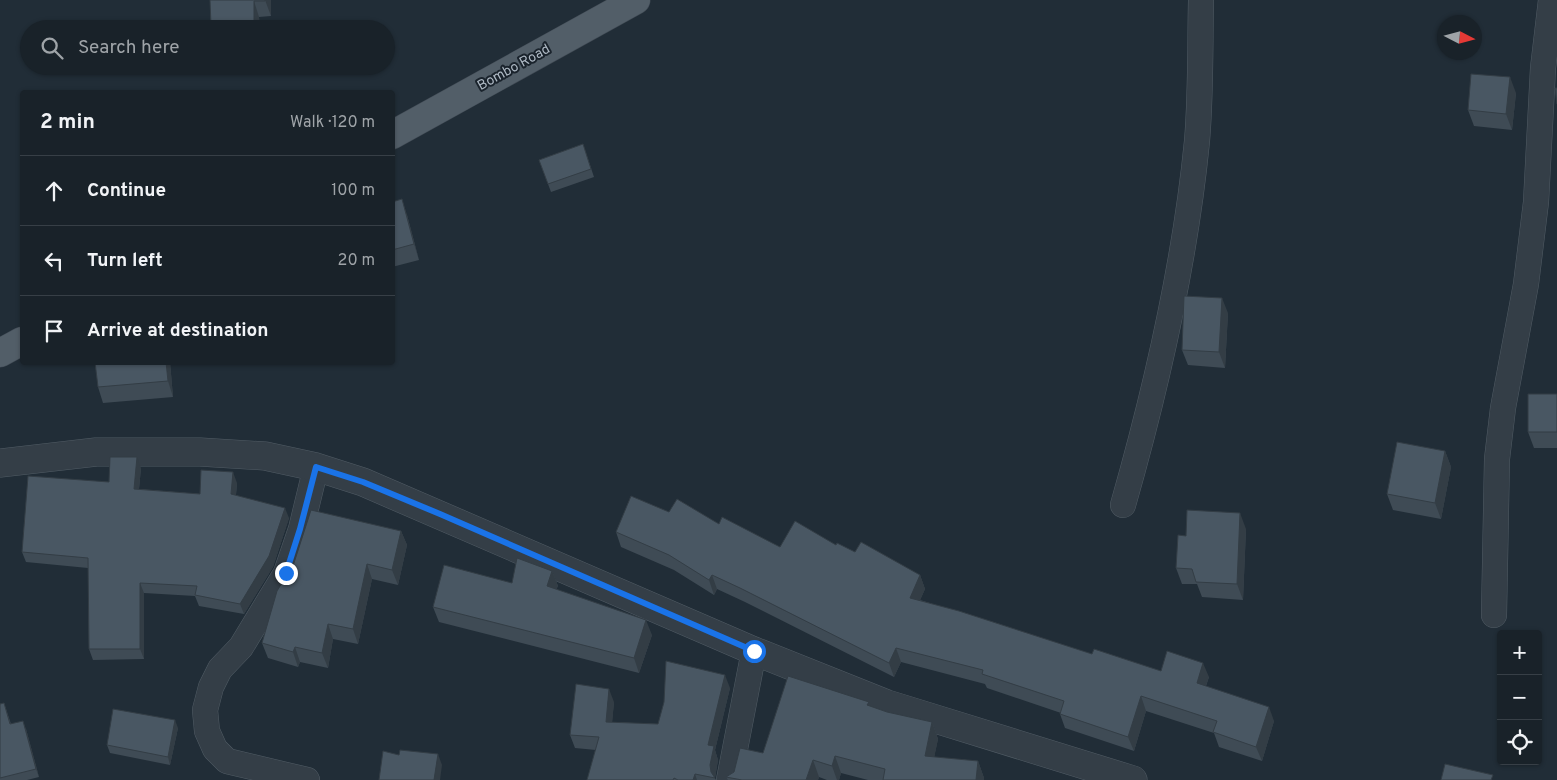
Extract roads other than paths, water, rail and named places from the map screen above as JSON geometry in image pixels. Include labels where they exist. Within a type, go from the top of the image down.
[{"type":"main road","name":"Bombo Road","points":[[395,133],[636,0]]},
{"type":"main road","points":[[0,353],[20,342]]},
{"type":"street","points":[[1122,505],[1145,429],[1182,250],[1197,140],[1201,0]]},
{"type":"street","points":[[1494,615],[1497,459],[1503,408],[1526,284],[1536,202],[1550,68],[1551,0]]},
{"type":"street","points":[[0,463],[96,452],[200,452],[265,456],[316,467],[363,482],[754,651],[887,704],[1132,780]]},
{"type":"street","points":[[308,780],[227,761],[215,749],[207,731],[205,710],[211,687],[220,670],[241,647],[286,573],[316,467]]},
{"type":"street","points":[[729,780],[754,651]]}]
